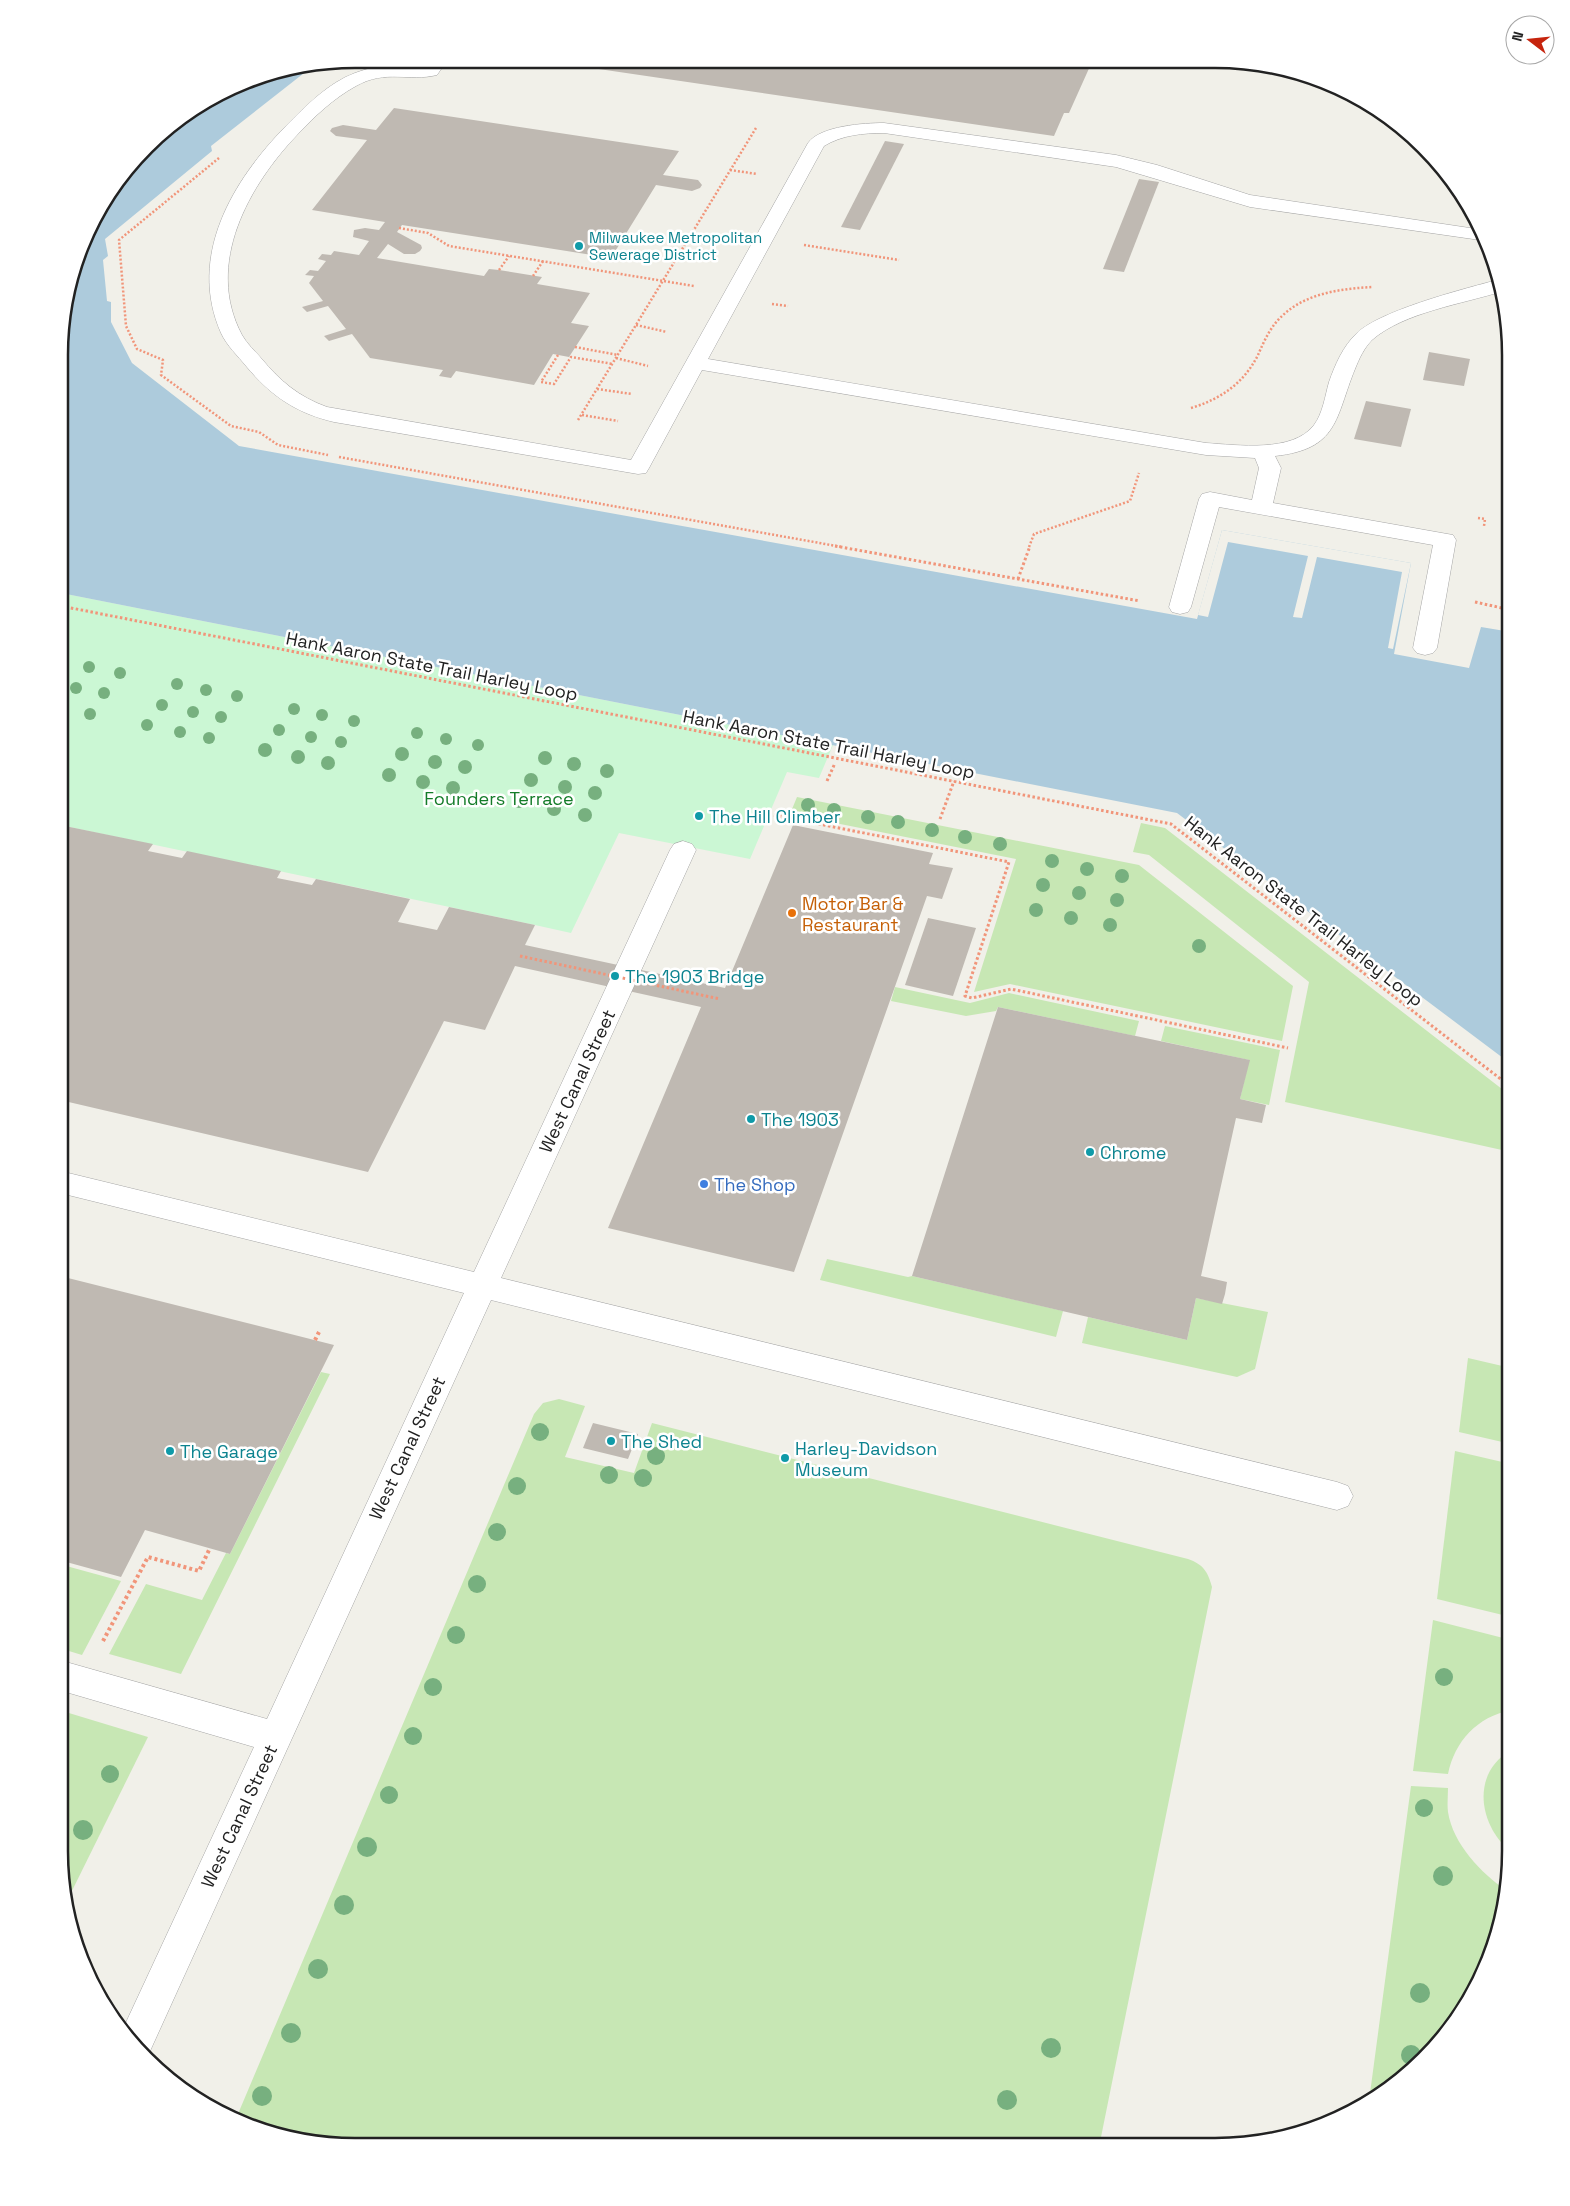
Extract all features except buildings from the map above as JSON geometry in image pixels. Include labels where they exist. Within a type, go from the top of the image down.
[{"type":"lane","points":[[433,68],[431,72],[381,71],[361,76],[344,84],[318,104],[272,150],[252,177],[234,210],[219,254],[216,279],[223,312],[232,335],[273,386],[295,403],[334,416],[638,468],[817,143],[827,137],[866,128],[908,131],[1116,160],[1143,166],[1224,196],[1476,235]]},
{"type":"lane","points":[[695,364],[1206,449],[1262,450],[1292,447],[1310,441],[1320,431],[1328,419],[1344,369],[1365,336],[1396,318],[1494,286]]},
{"type":"lane","points":[[1261,508],[1270,468],[1262,450]]},
{"type":"lane","points":[[1180,607],[1210,500],[1261,508],[1445,540],[1425,648]]},
{"type":"lane","name":"West Canal Street","points":[[137,2038],[683,850]]},
{"type":"lane","points":[[68,1184],[1337,1496]]},
{"type":"lane","points":[[71,1678],[275,1737]]},
{"type":"path","points":[[577,422],[756,128]]},
{"type":"path","points":[[223,154],[119,240],[126,326],[137,348],[163,360],[161,375],[230,426],[259,432],[278,446],[1143,601]]},
{"type":"path","points":[[400,228],[428,233],[449,246],[663,280]]},
{"type":"path","points":[[819,248],[899,260]]},
{"type":"path","points":[[499,270],[509,256]]},
{"type":"path","points":[[533,276],[543,261]]},
{"type":"path","points":[[1187,409],[1200,406],[1230,390],[1246,375],[1265,336],[1282,316],[1300,302],[1325,294],[1373,287]]},
{"type":"path","points":[[575,347],[618,355]]},
{"type":"path","points":[[558,355],[541,382],[554,384],[571,357],[613,364]]},
{"type":"path","points":[[1018,578],[1034,534],[1130,501],[1141,469]]},
{"type":"path","points":[[1471,602],[1502,608]]},
{"type":"path","name":"Hank Aaron State Trail Harley Loop","points":[[68,607],[1171,824],[1502,1079]]},
{"type":"path","points":[[827,781],[835,764]]},
{"type":"path","points":[[940,819],[954,781]]},
{"type":"path","points":[[774,815],[1009,862],[965,996],[972,998],[1011,989],[1288,1048]]},
{"type":"path","points":[[520,956],[720,999]]},
{"type":"path","points":[[315,1340],[319,1332]]},
{"type":"path","points":[[71,1678],[148,1557],[199,1570],[210,1548]]},
{"type":"green space","name":"Founders Terrace","points":[[68,594],[833,745],[819,778],[787,772],[750,859],[619,833],[571,933],[68,827]]},
{"type":"green space","points":[[797,797],[1139,865],[1293,986],[1282,1041],[1010,984],[974,992],[1016,859],[790,814]]},
{"type":"green space","points":[[1141,823],[1165,828],[1502,1089],[1502,1150],[1285,1102],[1309,982],[1149,855],[1133,852]]},
{"type":"green space","points":[[895,987],[970,1003],[1009,993],[1139,1021],[1135,1036],[998,1007],[996,1011],[966,1016],[891,1001]]},
{"type":"green space","points":[[1165,1026],[1280,1050],[1269,1105],[1240,1099],[1249,1060],[1161,1041]]},
{"type":"green space","points":[[827,1259],[908,1277],[912,1276],[1063,1311],[1056,1337],[820,1280]]},
{"type":"green space","points":[[1196,1298],[1268,1312],[1255,1369],[1237,1377],[1082,1343],[1088,1317],[1187,1340]]},
{"type":"green space","points":[[1468,1358],[1502,1366],[1502,1442],[1459,1432]]},
{"type":"green space","points":[[321,1372],[330,1374],[181,1674],[109,1654],[146,1584],[202,1600],[226,1553],[230,1554]]},
{"type":"green space","points":[[559,1399],[585,1406],[565,1457],[634,1473],[652,1423],[1188,1559],[1198,1563],[1204,1569],[1212,1587],[1101,2138],[336,2138],[280,2129],[238,2114],[534,1414],[543,1403]]},
{"type":"green space","points":[[1455,1451],[1502,1462],[1502,1615],[1437,1599]]},
{"type":"green space","points":[[68,1566],[121,1581],[82,1655],[68,1651]]},
{"type":"green space","points":[[1433,1620],[1502,1638],[1502,1712],[1488,1718],[1469,1732],[1456,1751],[1448,1774],[1413,1771]]},
{"type":"green space","points":[[68,1713],[148,1737],[71,1893],[68,1870]]},
{"type":"green space","points":[[1502,1757],[1502,1843],[1491,1828],[1484,1800],[1485,1785],[1489,1772]]},
{"type":"green space","points":[[1411,1786],[1448,1788],[1448,1812],[1456,1835],[1478,1867],[1500,1886],[1493,1926],[1473,1978],[1443,2026],[1405,2067],[1370,2093]]},
{"type":"water","points":[[305,72],[211,146],[212,151],[105,239],[108,256],[103,260],[107,301],[111,302],[111,322],[132,363],[239,446],[1197,619],[1222,530],[1411,563],[1394,654],[1469,668],[1481,627],[1502,630],[1502,1057],[1177,813],[68,594],[68,336],[77,280],[89,245],[106,211],[139,165],[165,139],[195,116],[245,89],[280,77]]},
{"type":"pier","points":[[1222,530],[1411,563],[1393,649],[1388,648],[1402,572],[1317,557],[1302,618],[1293,617],[1308,556],[1228,542],[1208,617],[1198,615]]},
{"type":"place","name":"Milwaukee Metropolitan Sewerage District","points":[[579,246]]},
{"type":"place","name":"The Hill Climber","points":[[699,816]]},
{"type":"place","name":"Motor Bar & Restaurant","points":[[792,913]]},
{"type":"place","name":"The 1903 Bridge","points":[[615,976]]},
{"type":"place","name":"The 1903","points":[[751,1119]]},
{"type":"place","name":"Chrome","points":[[1090,1152]]},
{"type":"place","name":"The Shop","points":[[704,1184]]},
{"type":"place","name":"The Shed","points":[[611,1441]]},
{"type":"place","name":"The Garage","points":[[170,1451]]},
{"type":"place","name":"Harley-Davidson Museum","points":[[785,1458]]}]
